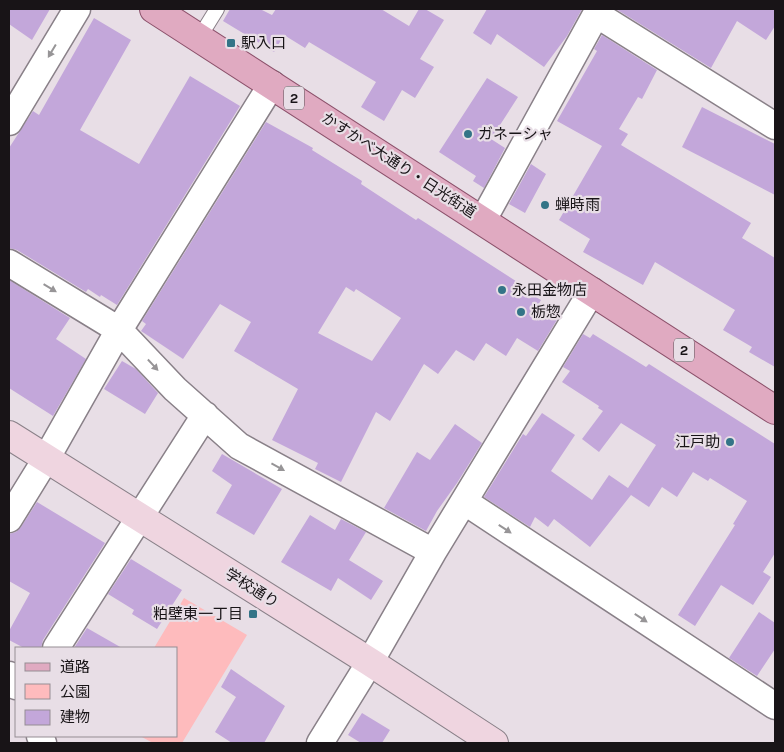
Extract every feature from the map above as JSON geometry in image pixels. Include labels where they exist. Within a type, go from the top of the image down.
[{"type":"main road","name":"かすかべ大通り・日光街道","points":[[154,9],[592,290]]},
{"type":"main road","name":"2","points":[[592,290],[775,410]]},
{"type":"street","points":[[9,122],[77,9]]},
{"type":"street","points":[[483,220],[598,12],[775,126]]},
{"type":"street","points":[[9,519],[46,459],[120,330],[272,84]]},
{"type":"street","points":[[9,262],[120,330],[175,389],[239,446],[433,552]]},
{"type":"street","points":[[320,743],[592,290]]},
{"type":"street","points":[[57,647],[205,416]]},
{"type":"street","name":"学校通り","points":[[9,435],[370,662],[494,743]]},
{"type":"street","points":[[465,502],[775,706]]},
{"type":"lane","points":[[199,38],[217,9]]},
{"type":"green space","points":[[184,598],[247,635],[182,743],[153,743],[142,737],[178,737],[178,647],[155,647]]},
{"type":"building","points":[[9,9],[50,9],[32,40],[9,24]]},
{"type":"building","points":[[230,9],[260,9],[272,15],[276,9],[381,9],[409,26],[419,9],[425,9],[444,20],[420,59],[434,67],[415,98],[402,90],[384,121],[361,107],[376,82],[309,42],[305,48],[284,35],[274,52],[223,21]]},
{"type":"building","points":[[487,9],[582,9],[567,36],[544,67],[497,34],[491,45],[473,33]]},
{"type":"building","points":[[616,9],[775,9],[775,26],[766,40],[737,21],[711,68]]},
{"type":"building","points":[[94,18],[131,40],[80,130],[139,164],[190,76],[240,106],[117,305],[88,289],[86,292],[17,250],[9,248],[9,148],[33,111],[39,115]]},
{"type":"building","points":[[602,35],[657,70],[642,99],[638,97],[619,129],[628,134],[621,145],[751,223],[742,238],[775,258],[775,367],[749,352],[752,347],[723,330],[735,310],[655,262],[643,285],[583,252],[590,239],[559,220],[602,146],[557,121],[597,51],[594,49]]},
{"type":"building","points":[[487,78],[518,97],[491,139],[505,148],[484,188],[473,181],[476,176],[439,152]]},
{"type":"building","points":[[702,107],[775,144],[775,195],[682,147]]},
{"type":"building","points":[[266,122],[313,148],[312,150],[362,181],[361,184],[522,285],[520,288],[541,300],[538,305],[558,318],[538,351],[517,338],[506,356],[486,343],[474,361],[456,350],[438,374],[424,364],[390,421],[376,412],[341,482],[315,469],[318,463],[272,440],[298,389],[234,351],[251,322],[220,304],[183,359],[141,331],[146,324],[142,321]],"holes":[[[346,287],[354,292],[356,289],[401,318],[372,361],[318,333]]]},
{"type":"building","points":[[531,164],[546,174],[525,213],[509,204]]},
{"type":"building","points":[[9,280],[70,318],[56,339],[86,359],[53,416],[9,388]]},
{"type":"building","points":[[583,334],[590,338],[593,334],[646,367],[649,364],[775,444],[775,553],[763,572],[771,577],[753,605],[721,585],[695,626],[678,615],[735,525],[733,524],[747,501],[710,478],[708,481],[693,472],[677,497],[662,487],[649,507],[631,495],[590,547],[554,519],[548,527],[535,517],[530,527],[484,497],[523,434],[526,436],[542,413],[575,435],[551,471],[592,500],[609,475],[628,488],[656,445],[621,423],[599,452],[582,439],[603,411],[598,408],[599,406],[562,382],[570,371],[563,367]]},
{"type":"building","points":[[122,361],[136,369],[158,393],[145,414],[104,389]]},
{"type":"building","points":[[455,424],[482,443],[426,531],[384,508],[417,452],[430,460]]},
{"type":"building","points":[[222,454],[282,489],[254,535],[216,513],[232,485],[212,471]]},
{"type":"building","points":[[37,502],[105,543],[43,640],[41,647],[22,647],[9,640],[9,631],[30,593],[9,581],[9,534],[16,532]]},
{"type":"building","points":[[310,515],[335,530],[341,519],[366,532],[349,560],[383,581],[371,600],[338,578],[331,591],[281,562]]},
{"type":"building","points":[[131,559],[182,590],[157,629],[132,614],[134,610],[108,594]]},
{"type":"building","points":[[759,612],[775,623],[775,649],[757,676],[729,658]]},
{"type":"building","points":[[87,628],[120,647],[75,647]]},
{"type":"building","points":[[231,669],[285,706],[264,743],[232,743],[215,732],[236,697],[221,687]]},
{"type":"building","points":[[362,713],[390,730],[382,743],[361,743],[348,735]]},
{"type":"place","name":"駅入口","points":[[231,43]]},
{"type":"place","name":"ガネーシャ","points":[[468,134]]},
{"type":"place","name":"蝉時雨","points":[[545,205]]},
{"type":"place","name":"永田金物店","points":[[502,290]]},
{"type":"place","name":"栃惣","points":[[521,312]]},
{"type":"place","name":"江戸助","points":[[730,442]]},
{"type":"place","name":"粕壁東一丁目","points":[[253,614]]}]
